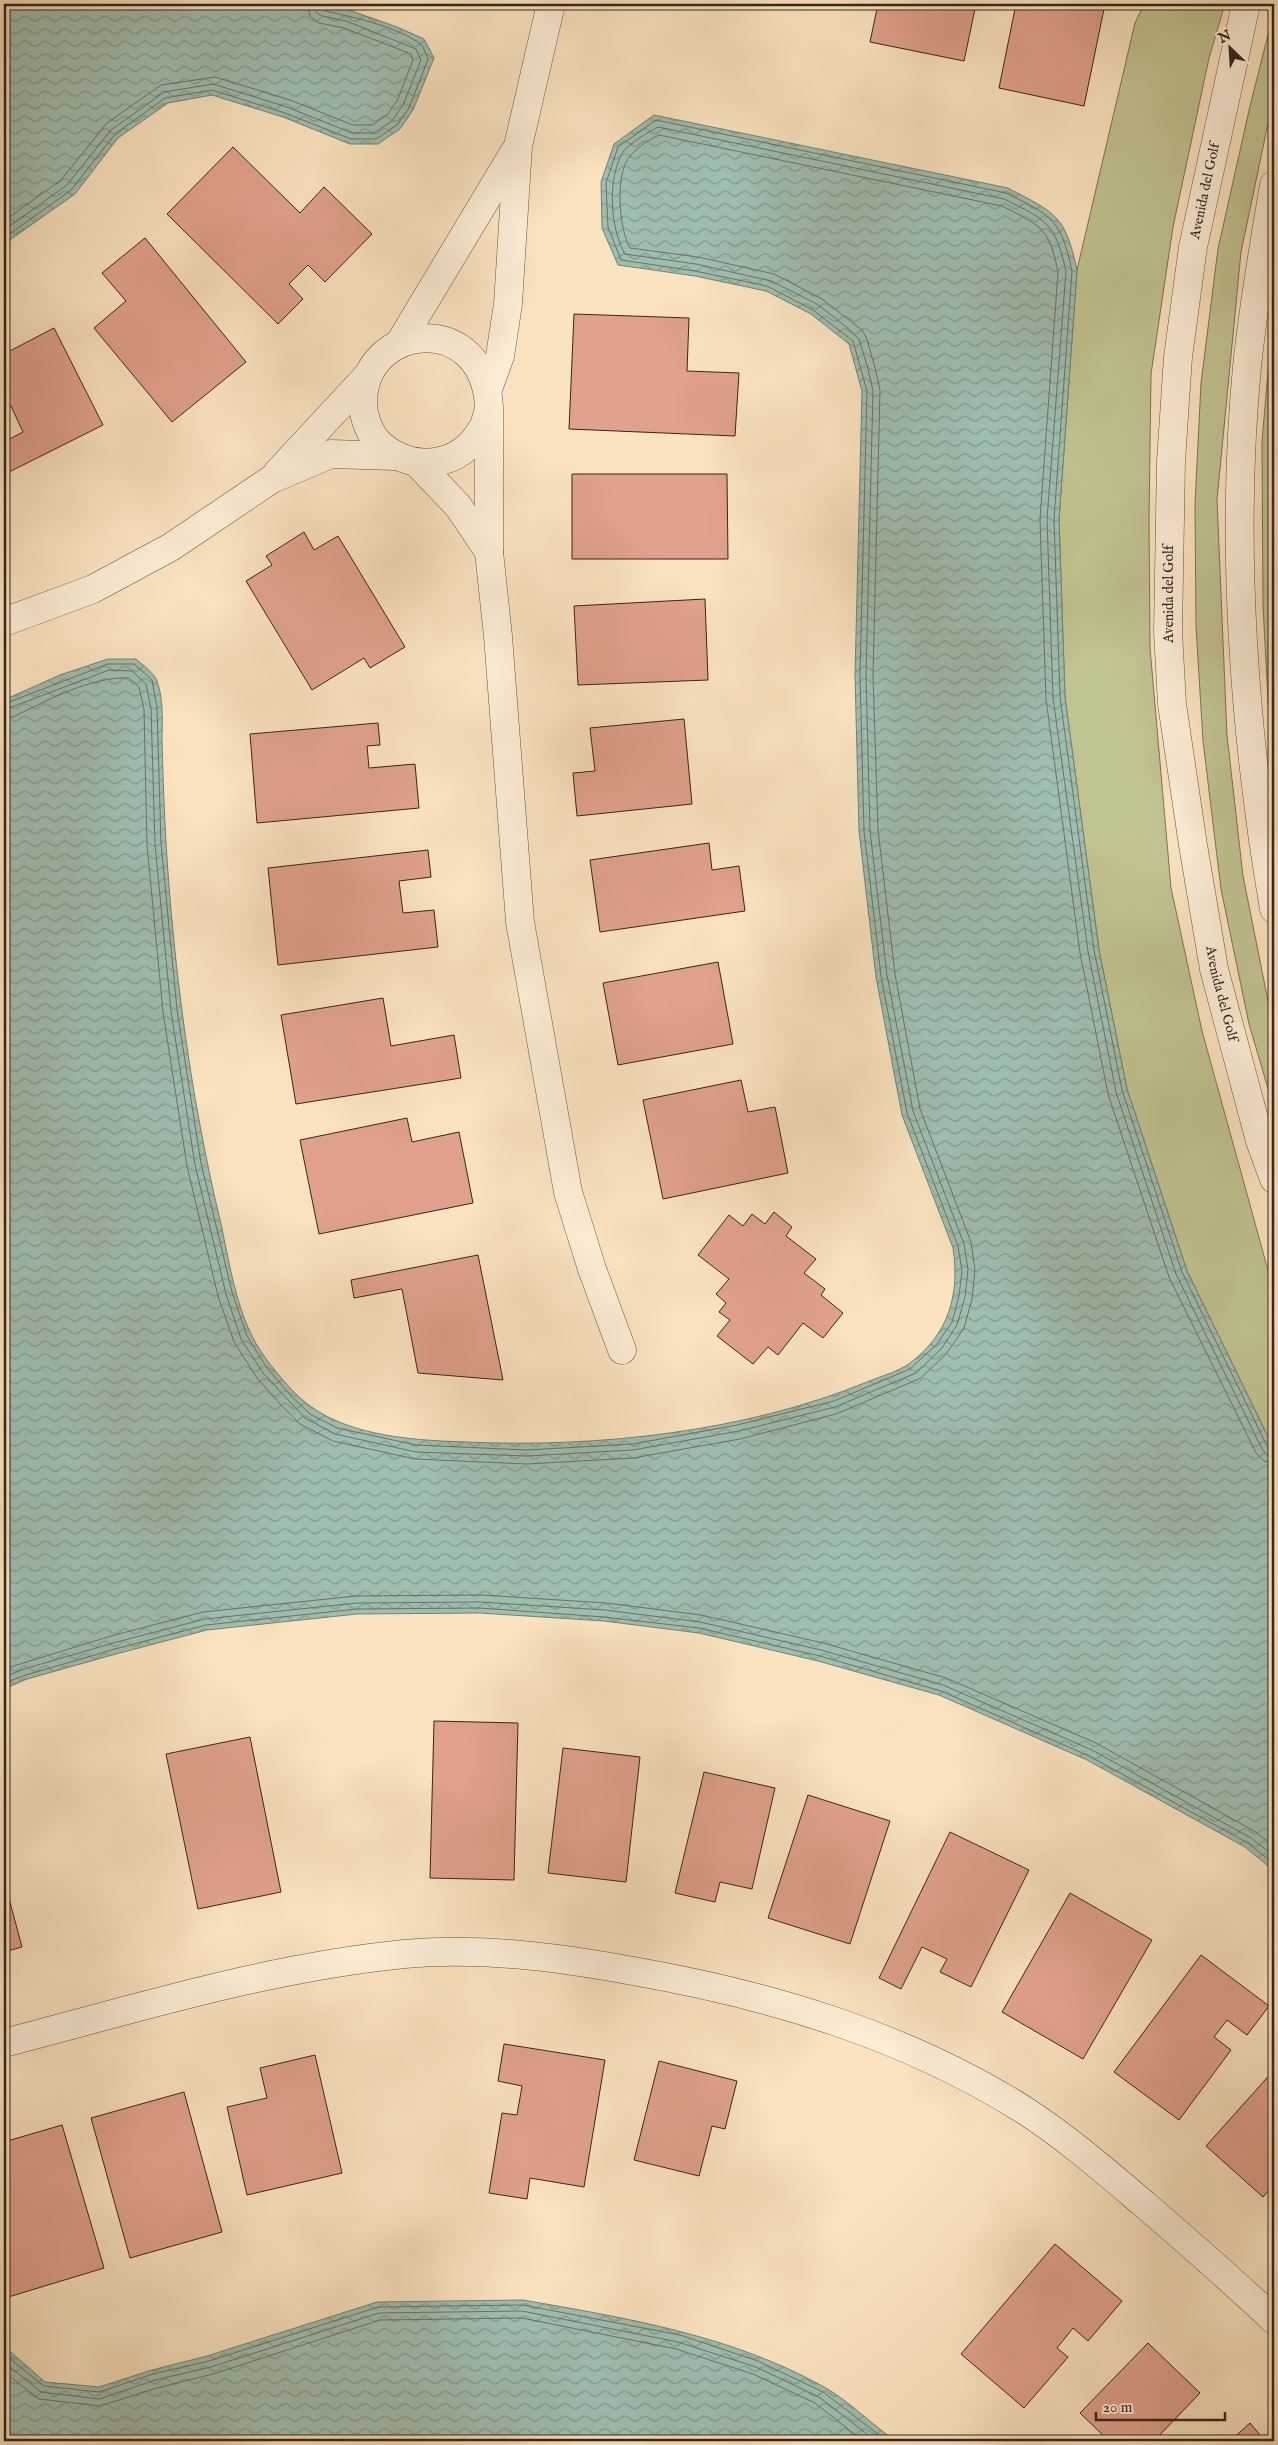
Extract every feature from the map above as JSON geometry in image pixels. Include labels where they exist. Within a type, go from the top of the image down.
[{"type":"street","points":[[4,622],[93,589],[171,547],[272,479],[331,454],[437,463],[456,456],[472,444],[483,428],[500,356],[508,304],[518,146],[552,4]]},
{"type":"street","name":"Avenida del Golf","points":[[1246,4],[1193,247],[1180,348],[1172,461],[1168,632],[1172,704],[1214,969],[1253,1113],[1274,1179]]},
{"type":"street","points":[[399,344],[518,146]]},
{"type":"street","points":[[1274,184],[1247,368],[1240,490],[1241,588],[1256,793],[1274,909]]},
{"type":"street","points":[[272,479],[369,374],[382,356],[399,344],[418,338],[436,338],[455,345],[471,356],[482,371],[489,398],[489,552],[498,636],[520,922],[568,1192],[592,1268],[622,1350]]},
{"type":"street","points":[[369,374],[363,391],[363,410],[369,428],[379,444],[405,460],[458,506],[489,552]]},
{"type":"street","points":[[4,2042],[238,1980],[326,1964],[408,1954],[491,1951],[582,1962],[679,1979],[802,2011],[900,2044],[965,2075],[1026,2112],[1095,2163],[1223,2271],[1274,2320]]},
{"type":"green space","points":[[1144,4],[1225,4],[1209,58],[1173,227],[1151,374],[1150,648],[1171,888],[1202,1031],[1274,1292],[1274,1449],[1187,1271],[1127,1089],[1099,950],[1065,697],[1059,519],[1077,270],[1135,23]]},
{"type":"green space","points":[[1274,11],[1274,95],[1241,252],[1217,500],[1227,735],[1243,876],[1274,1031],[1274,1109],[1249,1024],[1221,889],[1203,741],[1196,626],[1195,504],[1201,383],[1218,249],[1250,106]]},
{"type":"green space","points":[[1274,303],[1274,811],[1263,606],[1262,441]]},
{"type":"water","points":[[4,4],[312,4],[349,10],[397,27],[424,39],[434,58],[413,110],[400,129],[378,144],[350,144],[283,117],[212,95],[168,103],[118,138],[75,194],[4,244]]},
{"type":"water","points":[[654,115],[1008,188],[1038,204],[1056,218],[1063,227],[1073,252],[1077,270],[1059,519],[1065,697],[1099,950],[1127,1089],[1187,1271],[1274,1449],[1274,1871],[1245,1847],[1087,1760],[939,1695],[818,1661],[699,1633],[604,1621],[480,1613],[357,1614],[207,1630],[27,1679],[4,1689],[4,700],[60,675],[108,659],[136,659],[156,678],[162,704],[165,830],[179,987],[185,1035],[210,1177],[233,1281],[246,1323],[256,1343],[271,1365],[293,1391],[310,1406],[330,1418],[351,1426],[374,1433],[420,1440],[516,1443],[567,1442],[670,1433],[721,1425],[771,1413],[820,1399],[895,1371],[910,1363],[923,1352],[943,1326],[949,1312],[955,1281],[953,1248],[902,1115],[876,977],[859,831],[855,675],[862,391],[849,344],[811,314],[766,291],[695,276],[618,265],[602,228],[601,182],[614,144]]},
{"type":"water","points":[[523,2300],[639,2322],[715,2341],[752,2354],[789,2369],[833,2392],[896,2441],[4,2441],[4,2346],[45,2382],[99,2387],[152,2370],[207,2356],[377,2302]]},
{"type":"building","points":[[878,4],[976,4],[964,61],[870,42]]},
{"type":"building","points":[[1016,4],[1105,4],[1084,106],[999,88]]},
{"type":"building","points":[[233,147],[300,213],[324,187],[372,234],[325,282],[308,265],[289,284],[303,299],[278,324],[167,214]]},
{"type":"building","points":[[145,238],[246,362],[172,422],[94,328],[126,301],[102,273]]},
{"type":"building","points":[[574,314],[689,318],[687,371],[739,373],[735,436],[569,429]]},
{"type":"building","points":[[54,328],[103,425],[5,474],[4,442],[23,432],[11,406],[4,410],[4,354]]},
{"type":"building","points":[[572,474],[727,474],[728,559],[572,559]]},
{"type":"building","points":[[304,532],[314,550],[338,536],[405,647],[370,668],[364,658],[312,690],[246,581],[272,565],[266,556]]},
{"type":"building","points":[[705,599],[708,680],[578,685],[574,606]]},
{"type":"building","points":[[684,719],[692,804],[577,816],[573,773],[595,771],[590,728]]},
{"type":"building","points":[[378,723],[380,745],[367,746],[369,768],[415,764],[419,808],[257,823],[250,734]]},
{"type":"building","points":[[709,843],[712,870],[739,866],[745,911],[600,932],[590,860]]},
{"type":"building","points":[[428,850],[431,877],[399,881],[403,913],[434,910],[438,947],[278,965],[268,868]]},
{"type":"building","points":[[718,962],[733,1044],[618,1065],[603,983]]},
{"type":"building","points":[[383,998],[391,1046],[454,1035],[461,1078],[296,1104],[281,1015]]},
{"type":"building","points":[[741,1080],[748,1112],[775,1107],[788,1173],[663,1199],[643,1100]]},
{"type":"building","points":[[407,1118],[412,1142],[459,1132],[473,1203],[319,1234],[300,1140]]},
{"type":"building","points":[[774,1212],[792,1227],[786,1236],[816,1259],[804,1273],[825,1289],[821,1295],[843,1313],[823,1338],[803,1323],[778,1355],[768,1347],[753,1364],[717,1336],[730,1320],[719,1312],[726,1303],[716,1294],[729,1279],[698,1255],[729,1215],[743,1226],[752,1214],[765,1224]]},
{"type":"building","points":[[478,1255],[503,1380],[418,1373],[402,1289],[354,1298],[351,1280]]},
{"type":"building","points":[[434,1721],[518,1723],[514,1880],[430,1878]]},
{"type":"building","points":[[250,1737],[281,1892],[198,1909],[166,1754]]},
{"type":"building","points":[[563,1748],[640,1757],[626,1882],[548,1873]]},
{"type":"building","points":[[704,1772],[775,1788],[752,1889],[720,1882],[715,1902],[675,1893]]},
{"type":"building","points":[[808,1795],[890,1821],[850,1944],[768,1918]]},
{"type":"building","points":[[950,1832],[1029,1870],[971,1987],[940,1972],[947,1959],[922,1947],[901,1989],[879,1978]]},
{"type":"building","points":[[4,1880],[22,1947],[4,1952]]},
{"type":"building","points":[[1070,1893],[1152,1940],[1083,2059],[1002,2012]]},
{"type":"building","points":[[1201,1955],[1269,2006],[1247,2035],[1227,2020],[1214,2037],[1231,2050],[1179,2120],[1114,2072]]},
{"type":"building","points":[[504,2044],[605,2060],[584,2187],[530,2178],[527,2199],[489,2193],[502,2113],[517,2115],[522,2086],[498,2081]]},
{"type":"building","points":[[315,2055],[342,2173],[247,2195],[227,2107],[267,2098],[260,2068]]},
{"type":"building","points":[[659,2061],[737,2081],[725,2129],[712,2126],[699,2176],[634,2160]]},
{"type":"building","points":[[1274,2070],[1274,2184],[1263,2197],[1206,2146]]},
{"type":"building","points":[[184,2092],[222,2232],[130,2258],[91,2118]]},
{"type":"building","points":[[62,2125],[104,2268],[5,2298],[4,2142]]},
{"type":"building","points":[[1055,2244],[1122,2301],[1088,2341],[1073,2328],[1057,2348],[1068,2357],[1024,2408],[961,2354]]},
{"type":"building","points":[[1148,2343],[1200,2393],[1154,2441],[1106,2441],[1108,2440],[1080,2413]]},
{"type":"building","points":[[1250,2423],[1265,2441],[1230,2441]]}]
